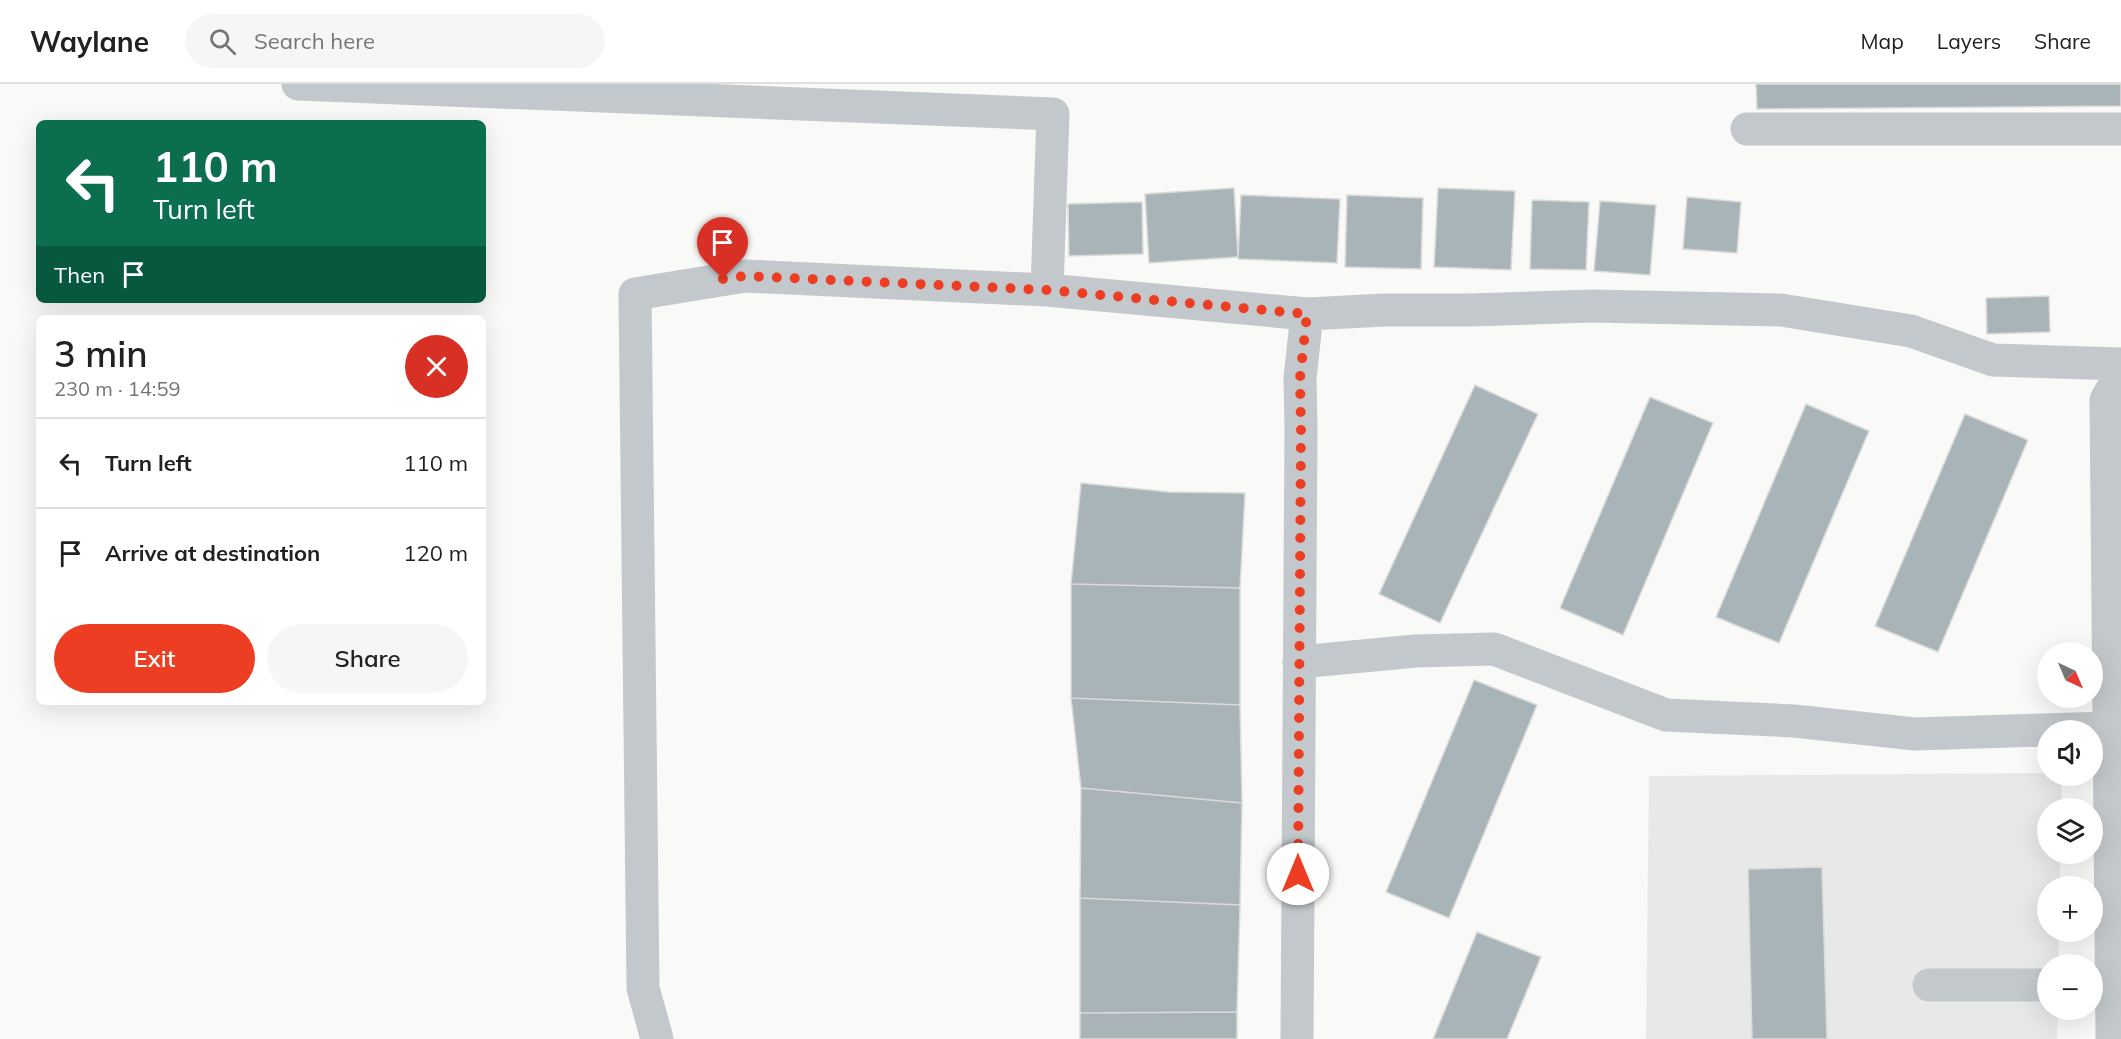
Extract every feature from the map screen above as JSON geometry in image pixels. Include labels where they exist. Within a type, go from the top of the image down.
[{"type":"street","points":[[298,84],[1053,114],[1047,290]]},
{"type":"street","points":[[1747,129],[2121,129]]},
{"type":"street","points":[[657,1039],[644,988],[635,294],[745,276],[1047,290],[1307,314],[1385,310],[1592,306],[1781,310],[1911,331],[1993,360],[2121,364]]},
{"type":"street","points":[[1297,1039],[1300,378],[1307,314]]},
{"type":"street","points":[[2112,1039],[2109,989],[2109,728],[2114,387]]},
{"type":"street","points":[[1299,662],[1416,651],[1494,648],[1666,716],[1794,721],[1915,734],[2109,728]]},
{"type":"street","points":[[1929,986],[2037,985]]},
{"type":"shaded area","points":[[2037,773],[2037,786],[2062,786],[2061,798],[2037,798],[2037,864],[2060,864],[2060,876],[2037,876],[2037,942],[2059,942],[2058,954],[2037,954],[2037,1020],[2058,1020],[2057,1039],[1646,1039],[1649,776]]},
{"type":"building","points":[[1756,84],[2121,84],[2121,106],[1757,109]]},
{"type":"building","points":[[1234,188],[1238,257],[1149,263],[1145,194]]},
{"type":"building","points":[[1438,188],[1515,191],[1511,270],[1434,267]]},
{"type":"building","points":[[1241,195],[1340,199],[1337,263],[1238,259]]},
{"type":"building","points":[[1347,195],[1423,198],[1421,269],[1345,267]]},
{"type":"building","points":[[1687,197],[1741,202],[1737,253],[1683,249]]},
{"type":"building","points":[[1532,200],[1589,202],[1586,270],[1530,269]]},
{"type":"building","points":[[1600,201],[1656,205],[1650,275],[1594,271]]},
{"type":"building","points":[[1142,202],[1143,254],[1069,256],[1068,204]]},
{"type":"building","points":[[2049,296],[2050,332],[1987,334],[1986,298]]},
{"type":"building","points":[[1475,385],[1538,414],[1440,623],[1379,594]]},
{"type":"building","points":[[1650,397],[1713,423],[1623,635],[1560,608]]},
{"type":"building","points":[[1806,404],[1869,431],[1779,643],[1716,617]]},
{"type":"building","points":[[1965,414],[2028,440],[1938,652],[1875,626]]},
{"type":"building","points":[[1081,483],[1169,492],[1245,493],[1240,588],[1071,584]]},
{"type":"building","points":[[1071,584],[1240,588],[1240,705],[1071,698]]},
{"type":"building","points":[[1474,680],[1537,705],[1449,918],[1386,892]]},
{"type":"building","points":[[1071,698],[1240,705],[1242,803],[1081,788]]},
{"type":"building","points":[[1081,788],[1242,803],[1240,905],[1080,898]]},
{"type":"building","points":[[1822,867],[1827,1039],[1752,1039],[1748,869]]},
{"type":"building","points":[[1080,898],[1240,905],[1237,1012],[1080,1013]]},
{"type":"building","points":[[1477,932],[1541,957],[1507,1039],[1433,1039]]},
{"type":"building","points":[[1237,1012],[1237,1039],[1080,1039],[1080,1013]]},
{"type":"route","points":[[723,279],[745,276],[1047,290],[1307,314],[1300,378],[1298,874]]}]
